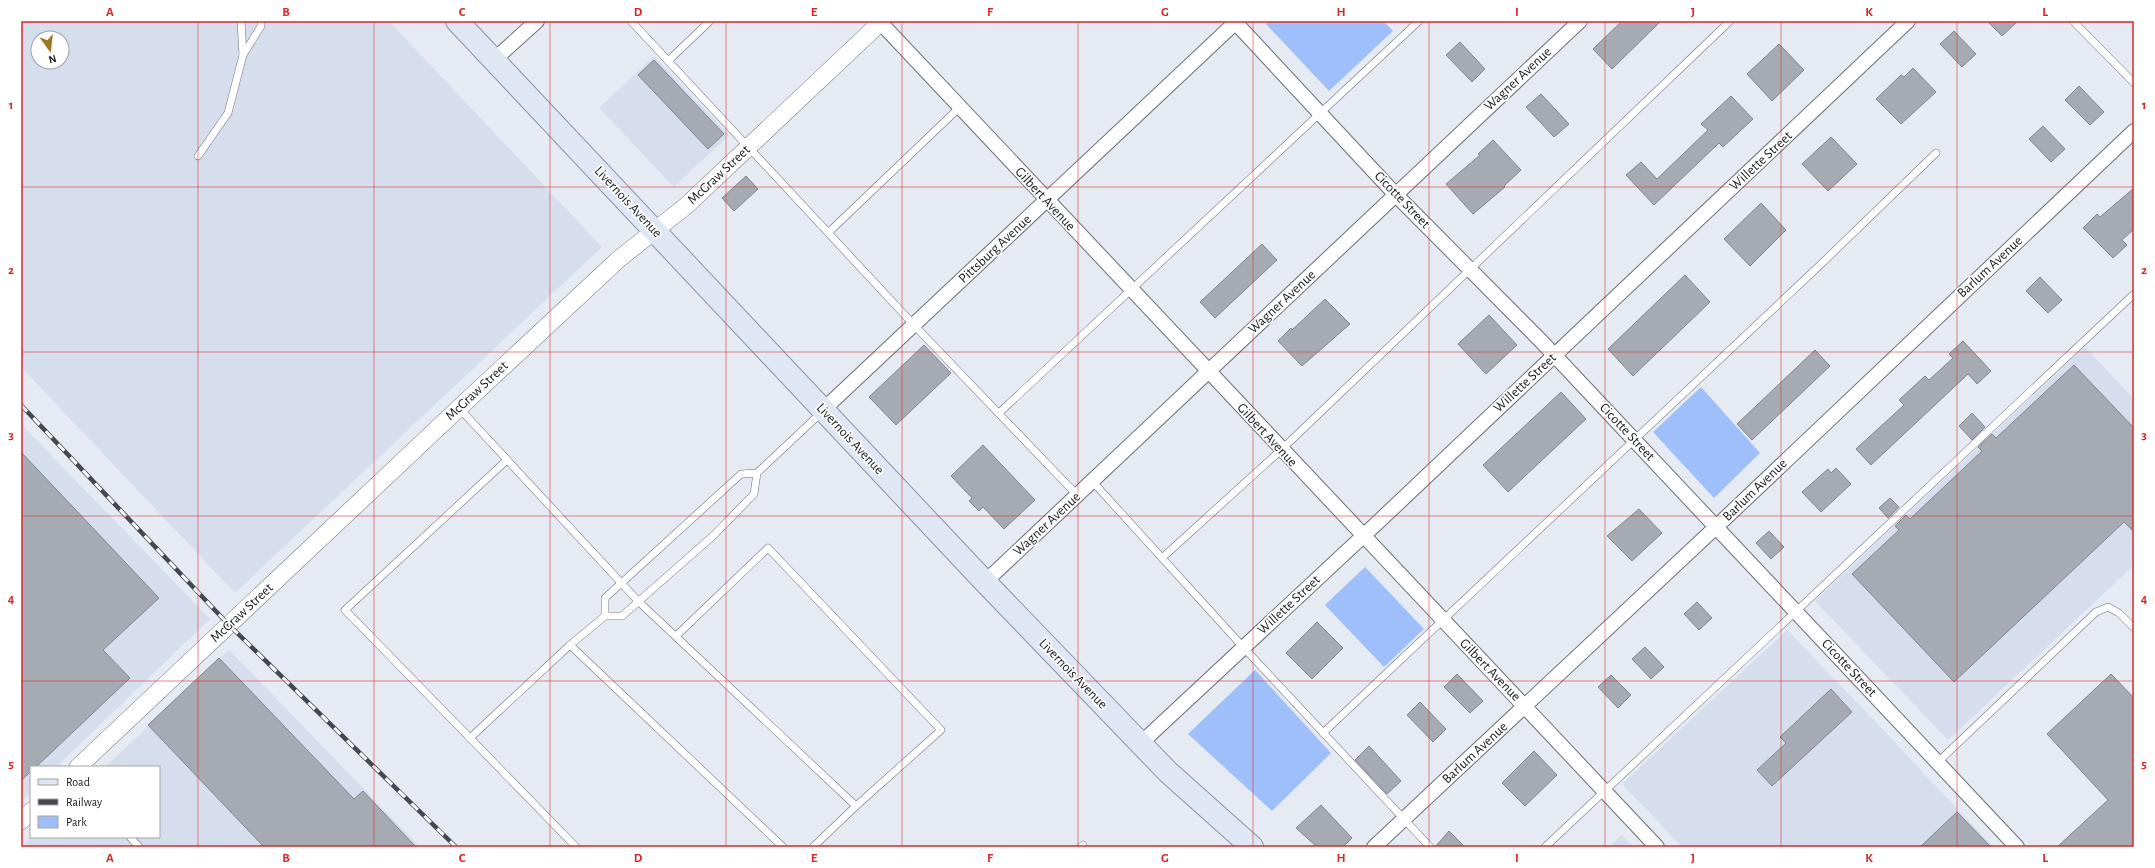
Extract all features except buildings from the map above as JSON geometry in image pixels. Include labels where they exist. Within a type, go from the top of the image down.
[{"type":"main road","name":"Livernois Avenue","points":[[457,21],[985,582],[1140,744],[1168,772],[1252,847]]},
{"type":"street","points":[[494,60],[536,21]]},
{"type":"street","name":"Cicotte Street","points":[[1235,21],[1396,195],[1555,355],[2017,847]]},
{"type":"street","name":"Pittsburg Avenue","points":[[823,410],[1235,21]]},
{"type":"street","name":"Wagner Avenue","points":[[985,582],[1580,21]]},
{"type":"street","name":"Willette Street","points":[[1140,744],[1363,536],[1908,21]]},
{"type":"street","name":"Gilbert Avenue","points":[[881,22],[1281,450],[1657,847]]},
{"type":"street","name":"McGraw Street","points":[[79,766],[620,258],[686,206],[881,22]]},
{"type":"street","name":"Barlum Avenue","points":[[1375,847],[1716,527],[2134,131]]},
{"type":"street","points":[[21,821],[30,812]]},
{"type":"lane","points":[[241,21],[243,55]]},
{"type":"lane","points":[[198,156],[228,113],[243,55],[261,26],[261,21]]},
{"type":"lane","points":[[631,21],[914,325],[1077,495]]},
{"type":"lane","points":[[668,61],[710,21]]},
{"type":"lane","points":[[999,413],[1130,289],[1419,21]]},
{"type":"lane","points":[[1162,558],[1281,450],[1730,21]]},
{"type":"lane","points":[[2073,21],[2134,83]]},
{"type":"lane","points":[[829,232],[960,107]]},
{"type":"lane","points":[[1323,733],[1936,153]]},
{"type":"lane","points":[[1545,847],[2134,294]]},
{"type":"lane","points":[[459,408],[639,602],[856,806]]},
{"type":"lane","points":[[470,738],[570,645],[605,616],[622,616],[714,535],[754,494],[757,473],[823,410]]},
{"type":"lane","points":[[507,460],[345,610],[576,847]]},
{"type":"lane","points":[[605,616],[605,598],[741,474],[757,473]]},
{"type":"lane","points":[[1092,481],[1244,648],[1430,847]]},
{"type":"lane","points":[[676,636],[768,548],[941,730],[856,806],[813,847]]},
{"type":"lane","points":[[1938,762],[2096,612],[2108,607],[2119,613],[2134,628]]},
{"type":"lane","points":[[570,645],[782,847]]},
{"type":"lane","points":[[131,838],[139,847]]},
{"type":"shaded area","points":[[21,21],[389,21],[602,247],[235,593],[21,367]]},
{"type":"shaded area","points":[[654,56],[729,135],[674,187],[599,108]]},
{"type":"shaded area","points":[[2085,347],[2134,399],[2134,565],[1948,740],[1815,601]]},
{"type":"shaded area","points":[[21,424],[210,619],[57,766],[30,766],[30,792],[21,801]]},
{"type":"shaded area","points":[[1787,630],[1993,847],[1682,847],[1622,784]]},
{"type":"shaded area","points":[[229,650],[420,847],[21,847],[30,838],[160,838],[160,766],[106,766]]},
{"type":"shaded area","points":[[1621,835],[1633,847],[1609,847]]},
{"type":"green space","points":[[1269,21],[1383,21],[1393,31],[1329,91],[1266,24]]},
{"type":"green space","points":[[1701,387],[1760,453],[1714,498],[1653,432]]},
{"type":"green space","points":[[1365,567],[1424,629],[1384,667],[1325,605]]},
{"type":"green space","points":[[1255,670],[1331,753],[1272,811],[1188,734]]},
{"type":"railway","points":[[21,405],[229,625],[456,847]]}]
